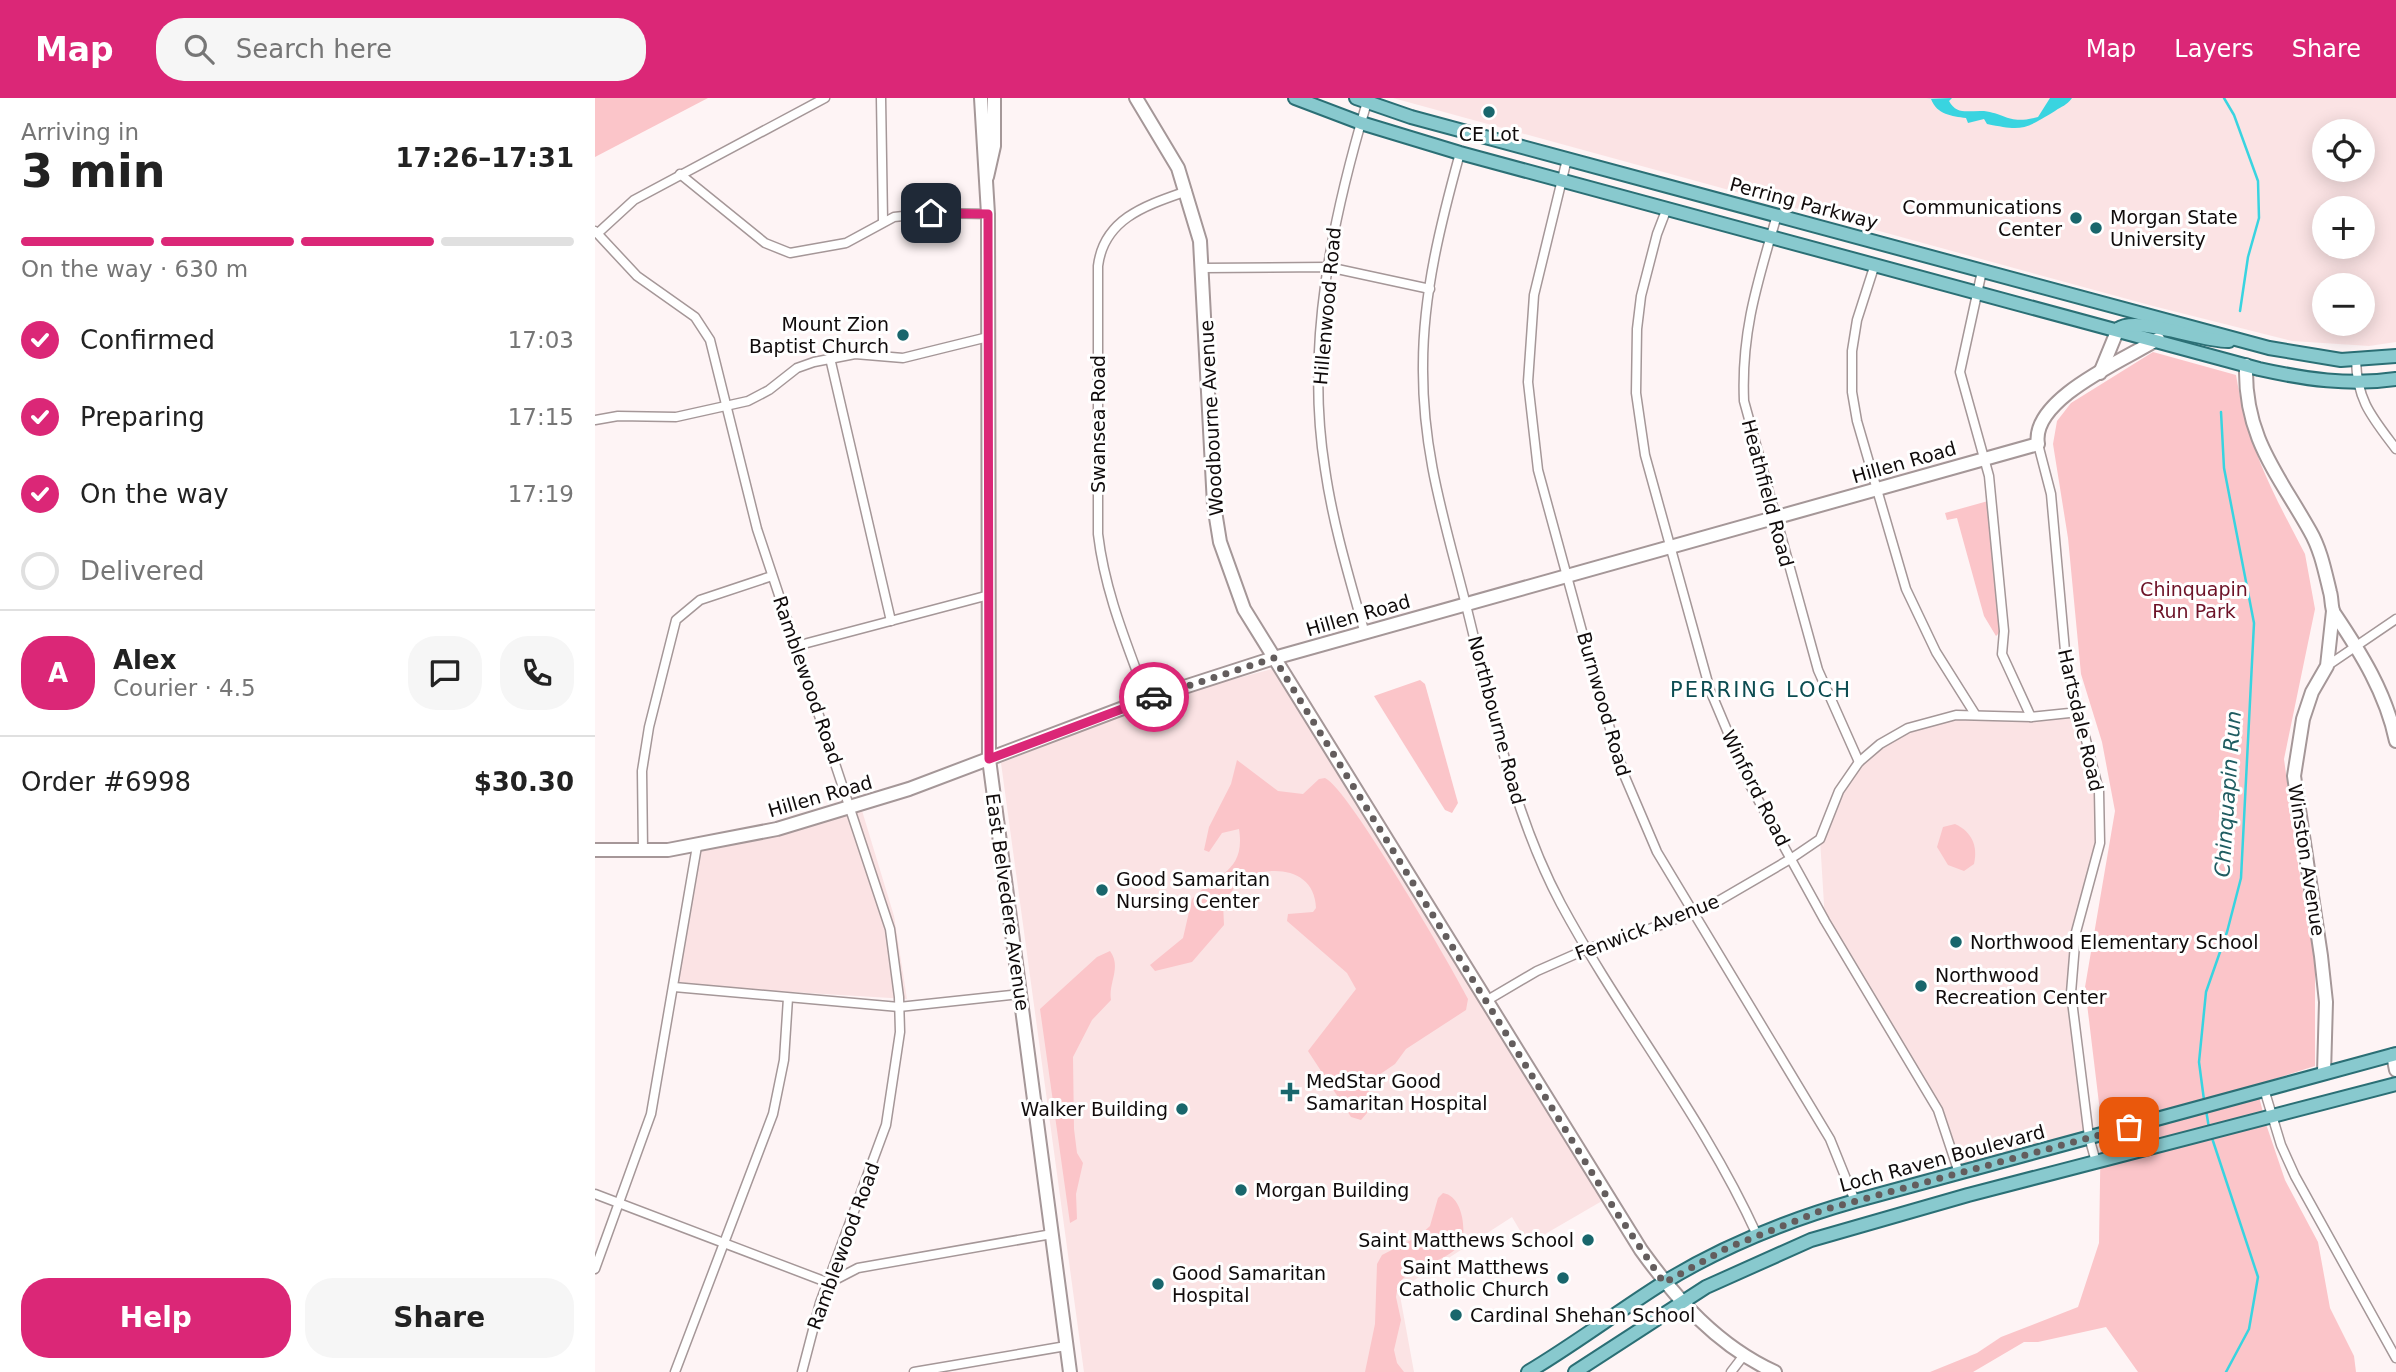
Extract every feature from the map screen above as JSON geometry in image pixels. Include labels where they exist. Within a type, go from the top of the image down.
[{"type":"main road","name":"Perring Parkway","points":[[1295,98],[1361,123],[1460,153],[2158,340]]},
{"type":"main road","name":"Perring Parkway","points":[[1362,100],[1567,159],[2243,340]]},
{"type":"main road","points":[[2118,329],[2124,325],[2137,324],[2200,339],[2243,340],[2317,357],[2356,360],[2396,356]]},
{"type":"main road","points":[[2158,340],[2304,378],[2357,383],[2396,379]]},
{"type":"main road","name":"Loch Raven Boulevard","points":[[1528,1372],[1664,1283],[1781,1225],[1959,1172],[2394,1055]]},
{"type":"main road","points":[[1575,1372],[1681,1302],[1729,1276],[1791,1248],[1914,1211],[2270,1115],[2396,1084]]},
{"type":"main road","points":[[1909,1186],[1914,1211]]},
{"type":"main road","points":[[1781,1225],[1791,1248]]},
{"type":"street","points":[[597,232],[634,200],[825,98]]},
{"type":"street","points":[[881,98],[883,221]]},
{"type":"street","name":"East Belvedere Avenue","points":[[981,98],[981,142],[987,177],[988,214],[989,759],[1070,1372]]},
{"type":"street","name":"East Belvedere Avenue","points":[[987,177],[994,146],[993,98]]},
{"type":"street","name":"Woodbourne Avenue","points":[[1136,98],[1169,149],[1187,191],[1199,232],[1212,472],[1220,542],[1244,609],[1626,1228],[1664,1283],[1707,1328],[1744,1355],[1775,1372]]},
{"type":"street","name":"Hillenwood Road","points":[[1362,100],[1361,123],[1337,207],[1319,359],[1321,442],[1339,538],[1365,634]]},
{"type":"street","name":"Northbourne Road","points":[[1460,153],[1445,210],[1430,289],[1423,365],[1426,442],[1433,481],[1526,825],[1559,900],[1727,1175],[1757,1235]]},
{"type":"street","name":"Burnwood Road","points":[[1567,159],[1534,295],[1528,382],[1538,470],[1625,777],[1657,852],[1691,914],[1830,1139],[1855,1201]]},
{"type":"street","points":[[680,174],[765,243],[784,252],[799,254],[846,243],[883,221],[921,213],[988,214]]},
{"type":"street","name":"Swansea Road","points":[[1147,699],[1118,625],[1102,567],[1098,534],[1098,266],[1106,238],[1123,219],[1139,209],[1187,191]]},
{"type":"street","name":"Winford Road","points":[[1667,208],[1657,234],[1641,296],[1635,370],[1645,455],[1710,690],[1730,744],[1825,921],[1926,1086],[1947,1131],[1959,1172]]},
{"type":"street","name":"Heathfield Road","points":[[1777,215],[1748,312],[1743,376],[1748,421],[1818,670],[1859,762]]},
{"type":"street","name":"Ramblewood Road","points":[[597,232],[637,276],[687,310],[702,325],[716,354],[749,503],[852,807],[890,929],[900,1032],[889,1113],[872,1171],[810,1334],[802,1372]]},
{"type":"street","points":[[1875,264],[1857,320],[1851,374],[1857,421],[1917,616],[1975,714]]},
{"type":"street","points":[[1203,268],[1328,267],[1430,289]]},
{"type":"street","points":[[1982,271],[1960,372],[1989,476],[2004,631],[2002,654],[2031,717]]},
{"type":"street","points":[[2100,373],[2118,329]]},
{"type":"street","points":[[595,420],[618,416],[661,419],[759,396],[797,368],[830,358],[861,354],[903,358],[988,337]]},
{"type":"street","points":[[2038,444],[2039,429],[2052,405],[2100,373],[2158,340]]},
{"type":"street","points":[[830,358],[891,621]]},
{"type":"street","points":[[2356,360],[2357,383],[2370,415],[2396,449]]},
{"type":"street","points":[[2246,365],[2247,395],[2258,436],[2271,469],[2318,549],[2333,611],[2377,682],[2396,741]]},
{"type":"street","name":"Hillen Road","points":[[595,850],[643,851],[698,846],[777,829],[852,807],[1147,699],[1274,658],[2038,444]]},
{"type":"street","name":"Hartsdale Road","points":[[2038,444],[2050,494],[2062,640],[2096,769],[2101,820],[2100,843],[2076,932],[2072,968],[2072,1012],[2089,1137],[2096,1162]]},
{"type":"street","points":[[643,851],[642,771],[673,629],[681,614],[700,600],[772,576]]},
{"type":"street","points":[[796,646],[989,595]]},
{"type":"street","name":"Winston Avenue","points":[[2324,1073],[2326,1002],[2294,776],[2298,740],[2308,703],[2327,666],[2333,611]]},
{"type":"street","points":[[2327,666],[2354,644],[2396,619]]},
{"type":"street","name":"Fenwick Avenue","points":[[1486,1001],[1537,971],[1587,949],[1691,914],[1792,858],[1820,839],[1839,791],[1859,762],[1880,744],[1908,729],[1942,718],[1975,714],[2031,717],[2079,712]]},
{"type":"street","points":[[595,1269],[649,1124],[698,846]]},
{"type":"street","points":[[674,987],[899,1007],[1020,994]]},
{"type":"street","points":[[675,1372],[778,1094],[788,998]]},
{"type":"street","points":[[2394,1055],[2396,1070]]},
{"type":"street","points":[[2264,1089],[2270,1115],[2314,1213],[2396,1358]]},
{"type":"street","points":[[595,1194],[829,1283],[858,1268],[1052,1234]]},
{"type":"street","points":[[913,1372],[1066,1346]]},
{"type":"street","points":[[1731,1372],[1744,1355]]},
{"type":"shaded area","name":"Morgan State University","points":[[1393,98],[2396,98],[2396,342],[2369,346],[2292,341],[2153,306]]},
{"type":"shaded area","name":"MedStar Good Samaritan Hospital","points":[[1272,669],[1602,1201],[1528,1244],[1512,1217],[1399,1290],[1414,1372],[1084,1372],[1001,763],[1167,697]]},
{"type":"shaded area","name":"Northwood Elementary School","points":[[2079,712],[2099,791],[2100,843],[2076,932],[2071,993],[2089,1137],[1959,1173],[1947,1131],[1825,921],[1820,839],[1830,813],[1859,762],[1911,727],[1948,717]]},
{"type":"shaded area","points":[[860,804],[894,916],[907,999],[674,985],[697,843]]},
{"type":"green space","points":[[595,98],[708,98],[595,157]]},
{"type":"green space","name":"Chinquapin Run Park","points":[[2153,352],[2236,375],[2254,447],[2305,554],[2315,609],[2284,759],[2298,864],[2315,956],[2315,1066],[2256,1085],[2285,1180],[2318,1242],[2330,1308],[2354,1356],[2356,1372],[2138,1372],[2106,1327],[2038,1342],[2024,1342],[1973,1372],[1930,1372],[1977,1353],[2001,1337],[2078,1307],[2099,1243],[2101,1120],[2085,987],[2115,811],[2102,742],[2081,674],[2068,538],[2053,444],[2057,421],[2071,403]]},
{"type":"green space","points":[[1988,501],[2001,631],[1996,636],[1984,616],[1957,518],[1947,520],[1945,513]]},
{"type":"green space","points":[[1420,680],[1425,684],[1458,803],[1452,813],[1445,810],[1374,696]]},
{"type":"green space","points":[[1237,760],[1278,791],[1303,794],[1319,779],[1325,778],[1337,789],[1399,880],[1468,999],[1466,1010],[1406,1049],[1395,1064],[1376,1077],[1369,1089],[1367,1113],[1361,1120],[1351,1117],[1308,1051],[1356,989],[1347,973],[1287,921],[1288,914],[1313,912],[1316,908],[1314,895],[1300,878],[1291,873],[1268,871],[1245,878],[1223,903],[1224,925],[1192,962],[1155,971],[1150,965],[1183,938],[1192,899],[1227,871],[1238,855],[1239,829],[1222,833],[1209,852],[1204,850],[1209,827],[1231,784]]},
{"type":"green space","points":[[1955,824],[1970,835],[1975,851],[1974,864],[1964,871],[1948,865],[1937,847],[1943,827]]},
{"type":"green space","points":[[1110,951],[1115,963],[1111,1000],[1092,1020],[1073,1057],[1074,1129],[1077,1153],[1083,1163],[1076,1194],[1077,1219],[1070,1223],[1040,1009],[1097,957]]},
{"type":"green space","points":[[1443,1193],[1455,1200],[1461,1213],[1462,1242],[1448,1255],[1413,1272],[1398,1284],[1396,1297],[1401,1320],[1394,1350],[1397,1363],[1404,1372],[1365,1372],[1375,1324],[1377,1264],[1382,1255],[1419,1236],[1430,1226],[1438,1198]]},
{"type":"water","points":[[1952,98],[1949,101],[1956,109],[1992,112],[2021,120],[2038,117],[2050,98],[2072,98],[2064,106],[2036,122],[2023,127],[2008,128],[1987,124],[1984,119],[1968,123],[1966,118],[1941,112],[1931,99],[1926,99]]},
{"type":"waterway","name":"Chinquapin Run","points":[[2224,98],[2234,115],[2258,181],[2259,218],[2248,257],[2240,311]]},
{"type":"waterway","name":"Chinquapin Run","points":[[2204,1100],[2199,1062],[2206,992],[2227,932],[2241,878],[2254,623],[2224,468],[2221,412]]},
{"type":"waterway","name":"Chinquapin Run","points":[[2206,1110],[2209,1128]]},
{"type":"waterway","name":"Chinquapin Run","points":[[2212,1138],[2258,1277],[2249,1329],[2226,1372]]},
{"type":"way so far","points":[[1154,697],[1274,658],[1615,1210],[1664,1283],[1727,1248],[1823,1210],[2129,1127]]},
{"type":"place","name":"CE Lot","points":[[1489,112]]},
{"type":"place","name":"Communications Center","points":[[2076,218]]},
{"type":"place","name":"Morgan State University","points":[[2096,228]]},
{"type":"place","name":"Mount Zion Baptist Church","points":[[903,335]]},
{"type":"place","name":"Good Samaritan Nursing Center","points":[[1102,890]]},
{"type":"place","name":"Northwood Elementary School","points":[[1956,942]]},
{"type":"place","name":"Northwood Recreation Center","points":[[1921,986]]},
{"type":"place","name":"MedStar Good Samaritan Hospital","points":[[1290,1092]]},
{"type":"place","name":"Walker Building","points":[[1182,1109]]},
{"type":"place","name":"Morgan Building","points":[[1241,1190]]},
{"type":"place","name":"Saint Matthews School","points":[[1588,1240]]},
{"type":"place","name":"Saint Matthews Catholic Church","points":[[1563,1278]]},
{"type":"place","name":"Good Samaritan Hospital","points":[[1158,1284]]},
{"type":"place","name":"Cardinal Shehan School","points":[[1456,1315]]},
{"type":"district","name":"PERRING LOCH","points":[[1761,690]]},
{"type":"route","points":[[931,213],[988,214],[989,759],[1154,697]]}]
